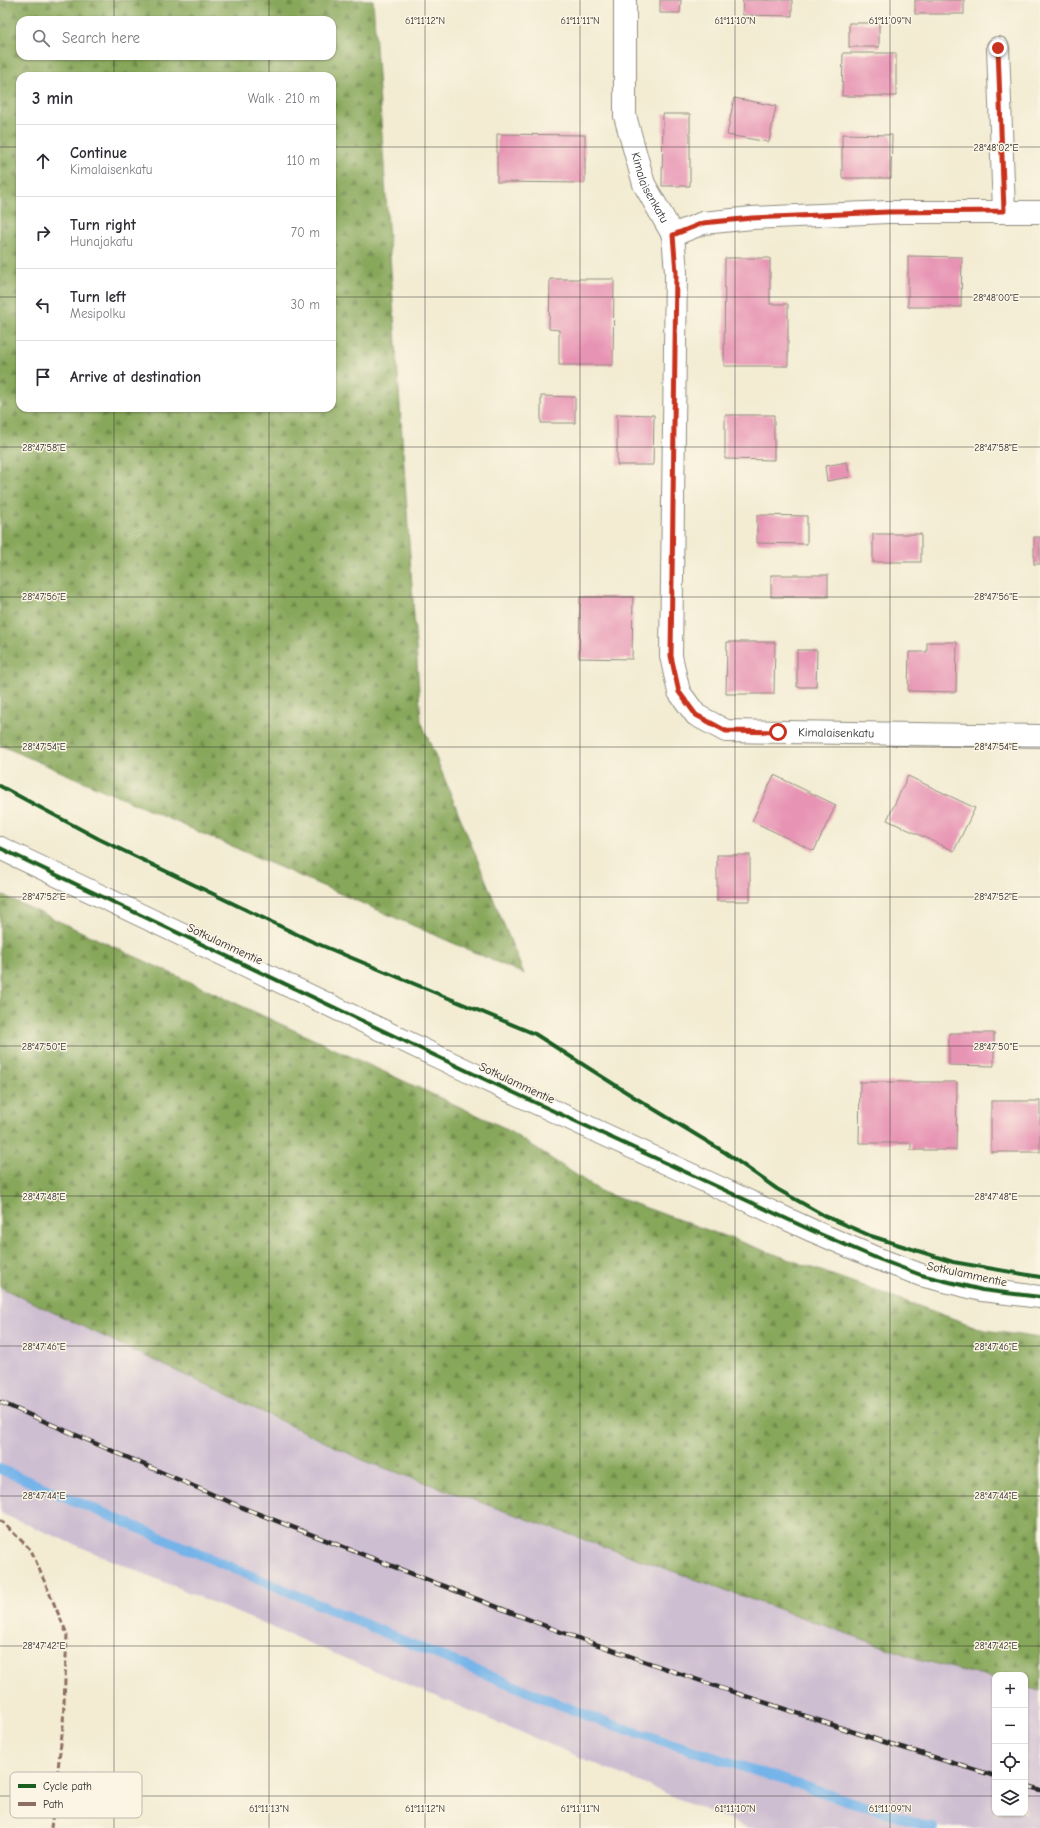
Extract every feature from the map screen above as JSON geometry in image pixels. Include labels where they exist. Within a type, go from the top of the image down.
[{"type":"street","name":"Kimalaisenkatu","points":[[624,0],[624,116],[644,184],[673,235],[676,272],[671,656],[679,692],[696,715],[726,731],[1040,736]]},
{"type":"street","points":[[998,48],[1004,211]]},
{"type":"street","points":[[673,235],[703,223],[752,218],[888,212],[1040,212]]},
{"type":"street","name":"Sotkulammentie","points":[[0,848],[480,1077],[855,1249],[921,1275],[982,1290],[1040,1297]]},
{"type":"shaded area","points":[[0,1287],[365,1461],[918,1659],[992,1678],[992,1816],[1028,1816],[1028,1688],[1040,1691],[1040,1828],[748,1828],[0,1513]]},
{"type":"green space","points":[[0,0],[373,0],[421,721],[524,974],[0,745]]},
{"type":"green space","points":[[0,894],[503,1127],[602,1192],[985,1330],[1040,1338],[1040,1691],[1028,1688],[1028,1672],[992,1672],[992,1678],[918,1659],[365,1461],[0,1287]]},
{"type":"building","points":[[660,0],[681,0],[680,13],[660,13]]},
{"type":"building","points":[[743,0],[792,0],[792,16],[742,15]]},
{"type":"building","points":[[915,0],[964,0],[964,14],[915,14]]},
{"type":"building","points":[[849,23],[879,23],[879,47],[849,47]]},
{"type":"building","points":[[843,53],[896,53],[896,96],[842,96]]},
{"type":"building","points":[[734,98],[776,106],[769,142],[727,135]]},
{"type":"building","points":[[663,114],[690,114],[690,186],[662,186]]},
{"type":"building","points":[[497,134],[585,135],[585,183],[497,182]]},
{"type":"building","points":[[842,134],[892,135],[891,178],[842,178]]},
{"type":"building","points":[[908,256],[962,257],[961,307],[908,307]]},
{"type":"building","points":[[725,258],[770,258],[770,304],[788,304],[788,366],[724,366]]},
{"type":"building","points":[[550,279],[614,279],[613,365],[559,365],[559,330],[549,329]]},
{"type":"building","points":[[541,396],[575,397],[575,423],[541,423]]},
{"type":"building","points":[[617,414],[654,415],[653,465],[617,465]]},
{"type":"building","points":[[725,415],[774,415],[774,460],[725,459]]},
{"type":"building","points":[[847,462],[850,477],[827,481],[825,466]]},
{"type":"building","points":[[757,515],[807,516],[807,544],[757,543]]},
{"type":"building","points":[[873,534],[921,534],[921,562],[873,562]]},
{"type":"building","points":[[1034,537],[1040,537],[1040,564],[1034,564]]},
{"type":"building","points":[[771,575],[828,575],[828,597],[771,597]]},
{"type":"building","points":[[580,597],[633,597],[632,659],[579,658]]},
{"type":"building","points":[[727,642],[775,642],[774,694],[726,694]]},
{"type":"building","points":[[927,642],[957,642],[956,692],[908,691],[909,652],[927,652]]},
{"type":"building","points":[[797,650],[817,650],[816,687],[797,687]]},
{"type":"building","points":[[774,775],[836,805],[814,851],[752,821]]},
{"type":"building","points":[[908,776],[975,808],[954,851],[887,820]]},
{"type":"building","points":[[717,855],[750,855],[750,901],[717,901]]},
{"type":"building","points":[[949,1033],[994,1033],[994,1066],[949,1065]]},
{"type":"building","points":[[860,1082],[957,1082],[956,1150],[911,1150],[911,1143],[859,1143]]},
{"type":"building","points":[[991,1101],[1040,1101],[1040,1152],[991,1152]]},
{"type":"waterway","points":[[0,1469],[409,1643],[598,1720],[933,1828]]},
{"type":"railway","points":[[0,1402],[246,1509],[561,1632],[721,1688],[881,1741],[992,1775]]},
{"type":"railway","points":[[1028,1786],[1040,1790]]},
{"type":"marked path","points":[[0,1520],[31,1550],[67,1634],[63,1726],[58,1772]]},
{"type":"marked path","points":[[51,1828],[52,1818]]},
{"type":"cycle path","points":[[0,786],[99,839],[311,941],[535,1034],[726,1153],[777,1189],[825,1216],[871,1236],[953,1262],[1040,1277]]},
{"type":"cycle path","points":[[0,848],[480,1077],[813,1231],[876,1258],[921,1275],[982,1290],[1040,1297]]},
{"type":"route","points":[[778,732],[726,731],[696,715],[679,692],[671,656],[676,272],[673,235],[703,223],[752,218],[888,212],[1004,211],[998,48]]}]
